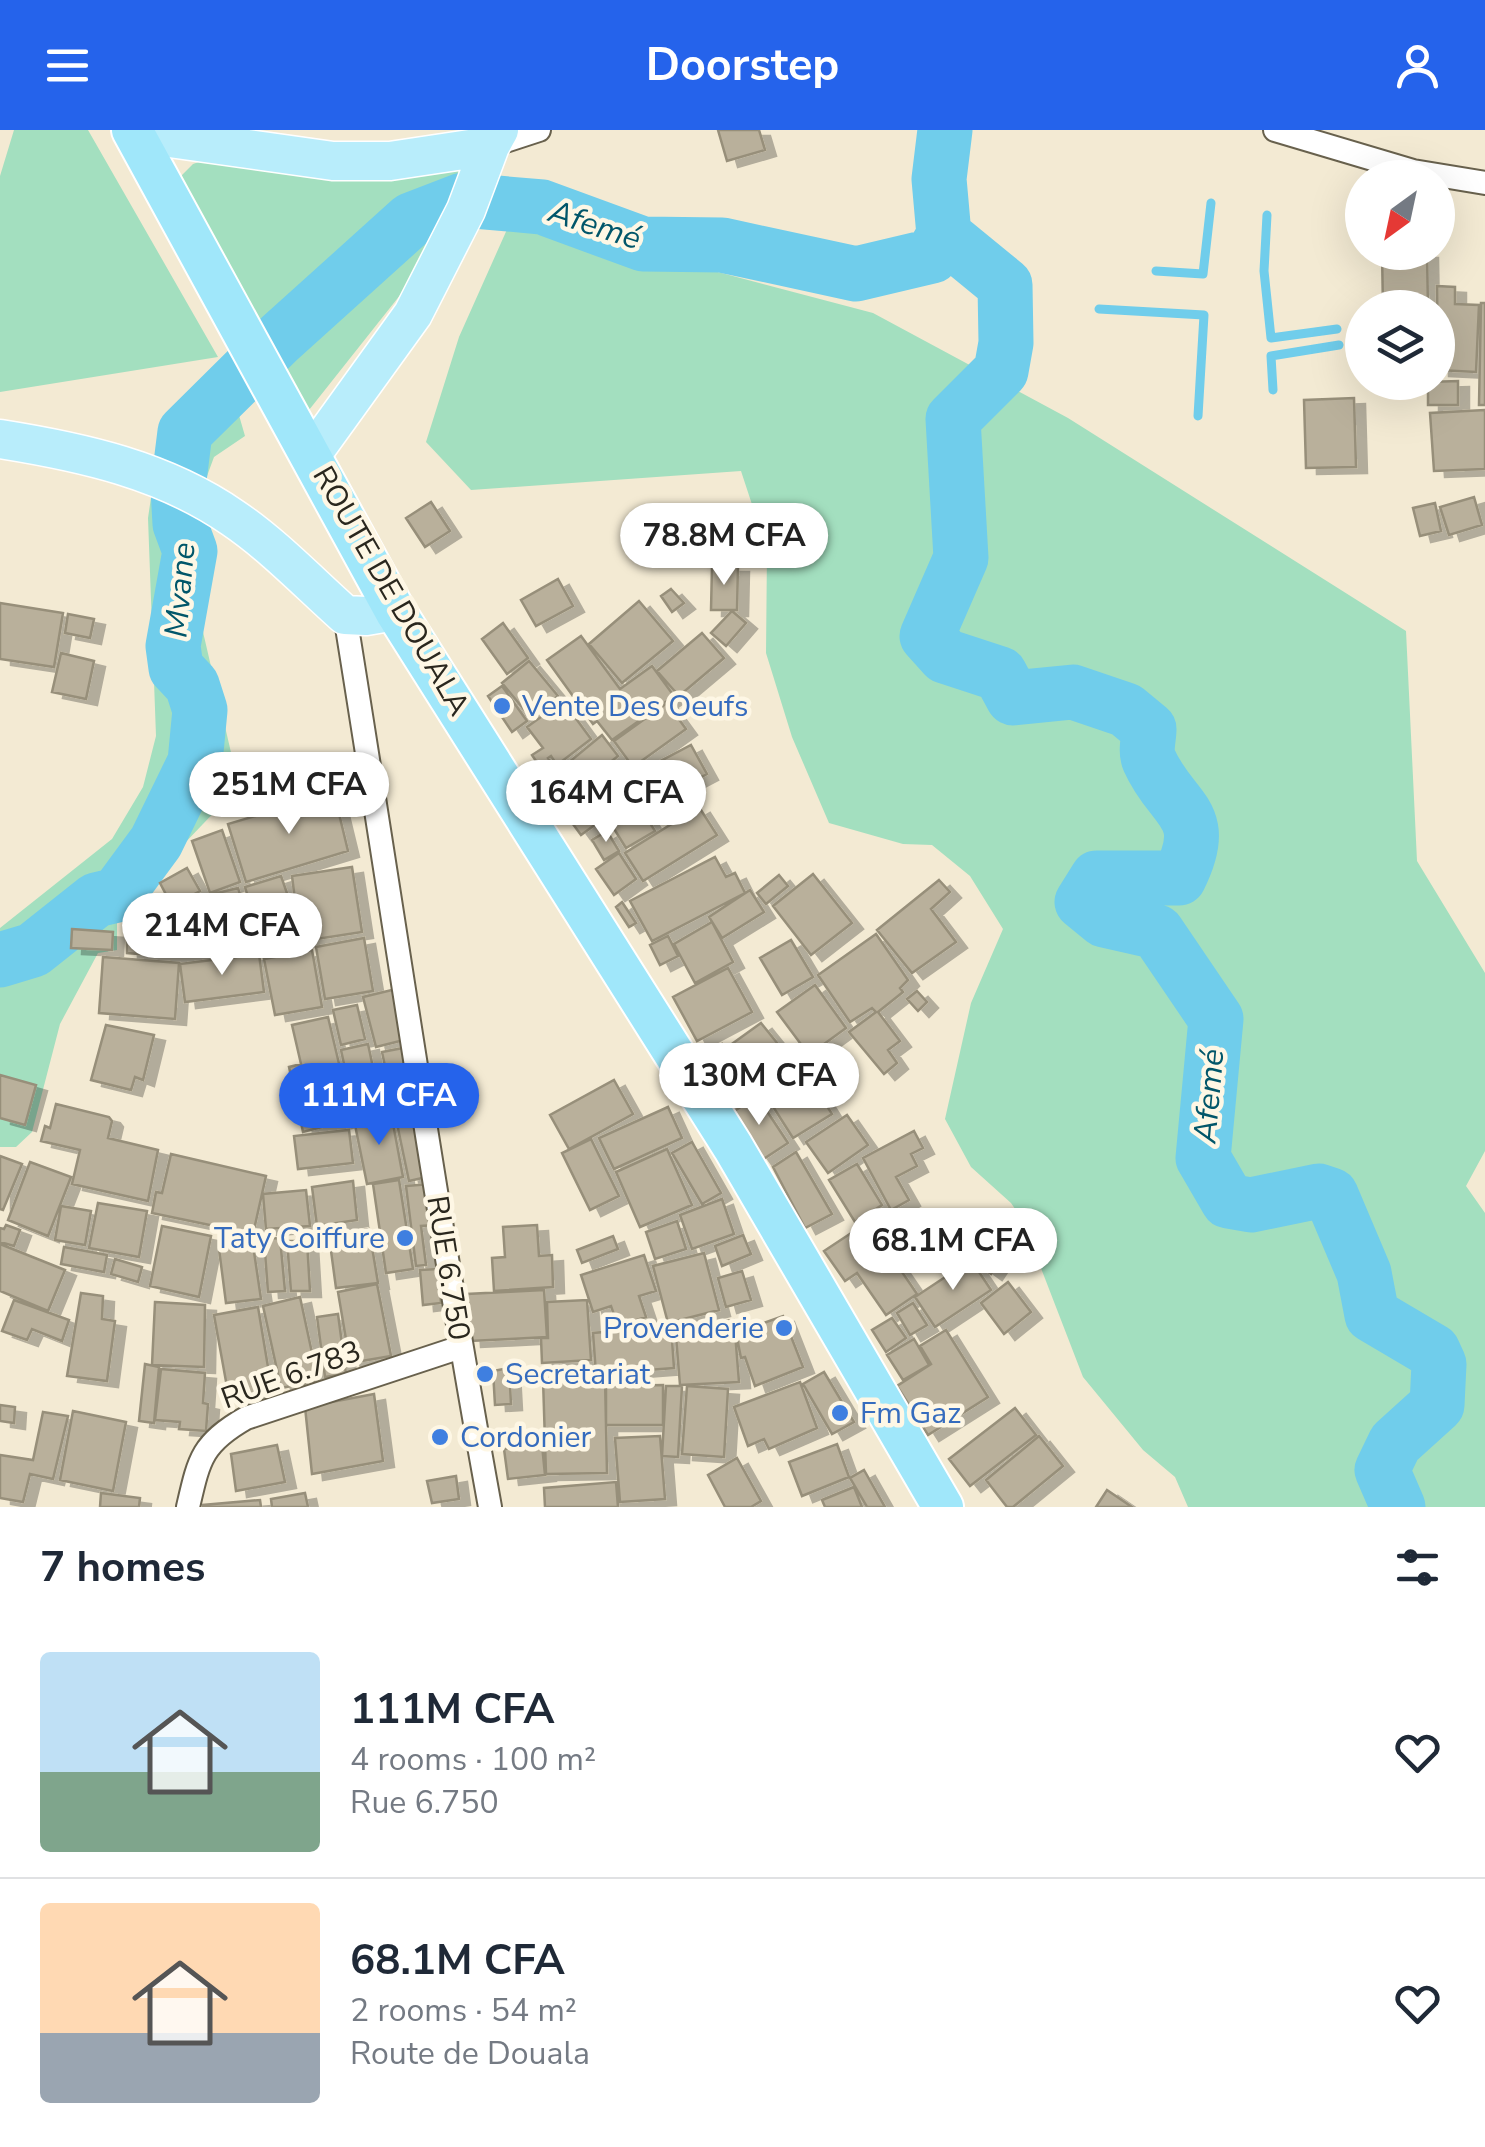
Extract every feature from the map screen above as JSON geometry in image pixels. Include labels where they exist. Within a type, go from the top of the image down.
[{"type":"highway","name":"ROUTE DE DOUALA","points":[[133,131],[396,611],[733,1147],[942,1507]]},
{"type":"main road","points":[[133,131],[332,162],[390,160],[494,138]]},
{"type":"main road","points":[[312,454],[413,314],[466,210],[494,138]]},
{"type":"main road","points":[[0,439],[84,453],[138,470],[233,518],[345,614],[366,616],[396,611]]},
{"type":"street","points":[[494,138],[539,130]]},
{"type":"street","points":[[1275,130],[1412,171],[1485,183]]},
{"type":"street","name":"RUE 6.750","points":[[345,614],[490,1507]]},
{"type":"street","name":"RUE 6.783","points":[[188,1507],[204,1452],[219,1434],[246,1418],[461,1347]]},
{"type":"green space","points":[[14,130],[88,130],[218,357],[0,392],[0,176]]},
{"type":"green space","points":[[213,157],[407,172],[460,170],[440,226],[416,275],[309,410],[182,197],[182,175],[193,164]]},
{"type":"green space","points":[[509,225],[661,257],[873,313],[1068,418],[1406,631],[1417,861],[1485,973],[1485,1151],[1466,1186],[1485,1213],[1485,1507],[1188,1507],[1175,1477],[1143,1450],[1083,1377],[1022,1219],[1011,1203],[971,1167],[945,1119],[971,1003],[1003,929],[970,876],[932,845],[903,844],[829,823],[792,737],[766,653],[767,550],[741,471],[471,490],[426,442],[459,337]]},
{"type":"green space","points":[[220,367],[237,378],[240,385],[232,391],[245,436],[214,457],[196,506],[208,560],[200,619],[233,761],[224,802],[117,914],[117,950],[98,953],[60,1024],[32,1132],[16,1147],[0,1147],[0,928],[112,839],[143,787],[156,736],[148,518],[153,484],[187,393]]},
{"type":"building","points":[[718,130],[759,130],[765,150],[727,161]]},
{"type":"building","points":[[1382,270],[1427,270],[1428,290],[1383,290]]},
{"type":"building","points":[[1437,286],[1455,287],[1455,290],[1437,290]]},
{"type":"building","points":[[1481,303],[1485,303],[1485,405],[1479,405]]},
{"type":"building","points":[[1455,304],[1479,305],[1476,372],[1455,371]]},
{"type":"building","points":[[1455,381],[1458,405],[1428,405],[1428,400],[1455,400]]},
{"type":"building","points":[[1304,400],[1354,400],[1356,467],[1306,468]]},
{"type":"building","points":[[1485,410],[1485,469],[1434,471],[1430,413]]},
{"type":"building","points":[[1474,497],[1482,525],[1449,535],[1440,507]]},
{"type":"building","points":[[431,502],[450,531],[425,547],[406,518]]},
{"type":"building","points":[[1435,503],[1441,531],[1420,536],[1413,508]]},
{"type":"building","points":[[712,566],[738,566],[737,610],[711,610]]},
{"type":"building","points":[[558,579],[573,606],[536,626],[521,600]]},
{"type":"building","points":[[671,589],[684,603],[672,612],[661,596]]},
{"type":"building","points":[[639,601],[673,641],[622,683],[589,644]]},
{"type":"building","points":[[0,603],[63,613],[54,667],[0,659]]},
{"type":"building","points":[[732,611],[746,623],[726,646],[711,633]]},
{"type":"building","points":[[68,614],[94,619],[90,638],[65,633]]},
{"type":"building","points":[[503,623],[528,658],[507,674],[482,639]]},
{"type":"building","points":[[702,633],[724,658],[679,696],[657,671]]},
{"type":"building","points":[[581,636],[620,689],[652,666],[674,696],[612,740],[597,721],[593,724],[547,660]]},
{"type":"building","points":[[61,653],[94,661],[86,699],[52,692]]},
{"type":"building","points":[[529,661],[558,696],[531,718],[502,683]]},
{"type":"building","points":[[502,686],[527,721],[512,732],[488,696]]},
{"type":"building","points":[[563,701],[591,739],[557,765],[551,756],[548,758],[554,767],[544,773],[532,755],[543,748],[527,727]]},
{"type":"building","points":[[667,703],[686,729],[633,767],[614,741]]},
{"type":"building","points":[[602,735],[618,756],[567,797],[551,777]]},
{"type":"building","points":[[691,745],[707,774],[646,806],[630,777]]},
{"type":"building","points":[[614,765],[636,795],[581,835],[559,805]]},
{"type":"building","points":[[334,793],[348,851],[246,882],[228,824]]},
{"type":"building","points":[[640,807],[655,831],[626,848],[611,824]]},
{"type":"building","points":[[699,807],[717,835],[643,881],[625,853]]},
{"type":"building","points":[[222,830],[240,882],[210,893],[192,841]]},
{"type":"building","points":[[607,831],[619,851],[604,860],[592,840]]},
{"type":"building","points":[[619,853],[636,879],[614,895],[596,869]]},
{"type":"building","points":[[715,857],[726,877],[735,873],[745,893],[652,941],[630,901]]},
{"type":"building","points":[[352,867],[362,932],[219,954],[213,921],[296,908],[292,876]]},
{"type":"building","points":[[187,868],[200,891],[172,906],[160,883]]},
{"type":"building","points":[[813,874],[852,923],[811,955],[773,906]]},
{"type":"building","points":[[779,875],[788,886],[766,904],[757,893]]},
{"type":"building","points":[[281,876],[289,899],[252,910],[245,887]]},
{"type":"building","points":[[939,880],[950,892],[931,909],[956,942],[912,973],[877,930]]},
{"type":"building","points":[[238,888],[242,901],[213,908],[209,895]]},
{"type":"building","points":[[750,890],[764,912],[722,938],[709,917]]},
{"type":"building","points":[[622,902],[636,923],[629,927],[616,907]]},
{"type":"building","points":[[207,908],[207,954],[127,953],[126,914],[161,915],[161,911]]},
{"type":"building","points":[[712,922],[733,962],[695,983],[674,944]]},
{"type":"building","points":[[72,929],[113,932],[112,950],[71,948]]},
{"type":"building","points":[[876,934],[908,980],[900,988],[903,992],[878,1012],[900,1041],[888,1050],[897,1063],[884,1074],[849,1032],[876,1012],[872,1008],[850,1022],[818,975]]},
{"type":"building","points":[[668,936],[678,956],[660,965],[650,945]]},
{"type":"building","points":[[364,938],[373,991],[325,999],[316,947]]},
{"type":"building","points":[[791,940],[813,977],[782,995],[760,958]]},
{"type":"building","points":[[312,950],[322,1007],[275,1015],[264,959]]},
{"type":"building","points":[[259,954],[264,992],[185,1002],[180,964]]},
{"type":"building","points":[[103,957],[179,963],[175,1019],[99,1013]]},
{"type":"building","points":[[728,968],[752,1012],[697,1041],[673,997]]},
{"type":"building","points":[[815,985],[846,1028],[809,1055],[777,1012]]},
{"type":"building","points":[[396,989],[408,1039],[376,1047],[363,997]]},
{"type":"building","points":[[917,991],[927,1002],[918,1011],[907,999]]},
{"type":"building","points":[[357,1005],[365,1039],[341,1045],[333,1010]]},
{"type":"building","points":[[328,1017],[352,1119],[303,1132],[289,1067],[301,1064],[292,1025]]},
{"type":"building","points":[[761,1023],[786,1054],[753,1078],[729,1046]]},
{"type":"building","points":[[106,1025],[154,1035],[143,1080],[135,1077],[131,1090],[91,1080]]},
{"type":"building","points":[[368,1044],[382,1110],[355,1115],[341,1050]]},
{"type":"building","points":[[722,1044],[748,1091],[723,1106],[696,1058]]},
{"type":"building","points":[[403,1048],[431,1176],[409,1181],[382,1052]]},
{"type":"building","points":[[797,1058],[832,1114],[793,1138],[758,1083]]},
{"type":"building","points":[[0,1075],[36,1085],[25,1125],[0,1118]]},
{"type":"building","points":[[614,1080],[633,1114],[569,1149],[550,1115]]},
{"type":"building","points":[[757,1096],[788,1143],[762,1160],[730,1114]]},
{"type":"building","points":[[56,1104],[109,1117],[112,1121],[108,1138],[158,1150],[148,1201],[72,1184],[80,1150],[41,1141],[45,1126],[50,1128]]},
{"type":"building","points":[[668,1107],[682,1138],[614,1169],[599,1138]]},
{"type":"building","points":[[391,1113],[403,1177],[367,1184],[354,1120]]},
{"type":"building","points":[[847,1115],[868,1145],[828,1173],[806,1142]]},
{"type":"building","points":[[349,1130],[353,1163],[298,1169],[294,1136]]},
{"type":"building","points":[[914,1131],[923,1148],[911,1154],[917,1166],[896,1177],[909,1200],[891,1210],[863,1158]]},
{"type":"building","points":[[591,1139],[619,1196],[590,1210],[562,1153]]},
{"type":"building","points":[[692,1142],[721,1193],[702,1204],[672,1153]]},
{"type":"building","points":[[667,1149],[692,1205],[640,1227],[616,1172]]},
{"type":"building","points":[[796,1152],[832,1214],[805,1228],[773,1167]]},
{"type":"building","points":[[171,1154],[266,1176],[253,1234],[152,1213],[156,1192],[162,1193]]},
{"type":"building","points":[[0,1156],[22,1164],[3,1210],[0,1209]]},
{"type":"building","points":[[30,1162],[71,1177],[48,1236],[8,1220]]},
{"type":"building","points":[[857,1164],[882,1205],[855,1222],[829,1180]]},
{"type":"building","points":[[399,1180],[413,1269],[386,1273],[373,1184]]},
{"type":"building","points":[[353,1181],[357,1220],[317,1226],[312,1187]]},
{"type":"building","points":[[431,1184],[436,1225],[421,1226],[426,1265],[416,1266],[406,1186]]},
{"type":"building","points":[[306,1190],[310,1226],[266,1229],[263,1194]]},
{"type":"building","points":[[722,1199],[734,1234],[692,1249],[680,1215]]},
{"type":"building","points":[[98,1203],[147,1211],[139,1257],[89,1248]]},
{"type":"building","points":[[61,1206],[91,1211],[85,1245],[55,1240]]},
{"type":"building","points":[[677,1221],[686,1249],[655,1259],[646,1232]]},
{"type":"building","points":[[868,1222],[917,1294],[886,1315],[857,1273],[845,1281],[824,1251]]},
{"type":"building","points":[[6,1225],[20,1230],[14,1246],[0,1242],[0,1228]]},
{"type":"building","points":[[537,1225],[539,1256],[552,1255],[553,1287],[494,1291],[492,1258],[505,1257],[503,1227]]},
{"type":"building","points":[[162,1226],[211,1236],[199,1297],[150,1286]]},
{"type":"building","points":[[369,1229],[378,1283],[336,1288],[329,1236]]},
{"type":"building","points":[[743,1235],[751,1254],[722,1266],[715,1246]]},
{"type":"building","points":[[613,1236],[618,1249],[582,1263],[577,1250]]},
{"type":"building","points":[[280,1238],[285,1291],[268,1292],[264,1239]]},
{"type":"building","points":[[287,1241],[307,1241],[310,1291],[291,1291]]},
{"type":"building","points":[[0,1244],[65,1270],[48,1311],[0,1291]]},
{"type":"building","points":[[253,1245],[261,1299],[226,1303],[219,1249]]},
{"type":"building","points":[[64,1247],[107,1255],[104,1272],[61,1264]]},
{"type":"building","points":[[990,1251],[1001,1259],[991,1274],[980,1266]]},
{"type":"building","points":[[704,1253],[719,1310],[668,1323],[653,1266]]},
{"type":"building","points":[[644,1255],[656,1291],[639,1296],[646,1317],[618,1326],[611,1306],[593,1312],[581,1275]]},
{"type":"building","points":[[115,1259],[142,1267],[138,1282],[111,1274]]},
{"type":"building","points":[[971,1260],[991,1290],[935,1327],[915,1297]]},
{"type":"building","points":[[438,1269],[441,1303],[423,1305],[420,1270]]},
{"type":"building","points":[[742,1271],[751,1300],[726,1307],[718,1278]]},
{"type":"building","points":[[1008,1282],[1031,1312],[1004,1334],[981,1303]]},
{"type":"building","points":[[377,1284],[391,1356],[350,1363],[338,1292]]},
{"type":"building","points":[[544,1290],[547,1337],[470,1341],[467,1294]]},
{"type":"building","points":[[81,1293],[103,1296],[102,1319],[115,1321],[107,1381],[67,1376]]},
{"type":"building","points":[[300,1297],[318,1381],[281,1388],[263,1306]]},
{"type":"building","points":[[14,1300],[69,1320],[62,1341],[32,1329],[27,1340],[2,1331]]},
{"type":"building","points":[[587,1300],[591,1360],[542,1363],[541,1338],[548,1338],[547,1302]]},
{"type":"building","points":[[155,1302],[205,1305],[204,1367],[152,1365]]},
{"type":"building","points":[[913,1303],[927,1325],[910,1335],[897,1313]]},
{"type":"building","points":[[258,1307],[272,1391],[229,1398],[214,1315]]},
{"type":"building","points":[[338,1314],[346,1374],[325,1377],[317,1317]]},
{"type":"building","points":[[783,1316],[803,1367],[755,1386],[745,1357],[741,1358],[736,1333]]},
{"type":"building","points":[[892,1318],[906,1338],[886,1352],[872,1330]]},
{"type":"building","points":[[734,1320],[739,1382],[680,1385],[675,1324]]},
{"type":"building","points":[[671,1326],[674,1368],[596,1374],[593,1333]]},
{"type":"building","points":[[946,1330],[988,1397],[928,1435],[897,1386],[931,1364],[920,1346]]},
{"type":"building","points":[[914,1339],[929,1365],[903,1380],[887,1355]]},
{"type":"building","points":[[145,1364],[159,1367],[154,1423],[139,1421]]},
{"type":"building","points":[[509,1368],[511,1404],[495,1405],[493,1371]]},
{"type":"building","points":[[161,1369],[205,1373],[206,1431],[179,1429],[180,1422],[155,1420]]},
{"type":"building","points":[[824,1372],[854,1422],[832,1434],[803,1384]]},
{"type":"building","points":[[605,1377],[607,1473],[546,1474],[543,1379]]},
{"type":"building","points":[[800,1382],[817,1428],[769,1449],[764,1439],[748,1446],[734,1407]]},
{"type":"building","points":[[663,1385],[663,1425],[606,1425],[606,1386]]},
{"type":"building","points":[[666,1386],[682,1386],[678,1457],[662,1456]]},
{"type":"building","points":[[687,1386],[728,1389],[724,1457],[682,1454]]},
{"type":"building","points":[[374,1394],[383,1461],[312,1474],[305,1407]]},
{"type":"building","points":[[0,1405],[15,1407],[14,1423],[0,1421]]},
{"type":"building","points":[[1015,1408],[1036,1435],[970,1486],[949,1459]]},
{"type":"building","points":[[73,1411],[126,1422],[113,1491],[60,1480]]},
{"type":"building","points":[[43,1412],[68,1416],[53,1479],[30,1474],[23,1502],[0,1498],[0,1455],[33,1460]]},
{"type":"building","points":[[660,1436],[665,1499],[620,1502],[615,1438]]},
{"type":"building","points":[[1039,1436],[1063,1466],[1013,1507],[1007,1507],[986,1480]]},
{"type":"building","points":[[837,1444],[849,1477],[802,1496],[789,1462]]},
{"type":"building","points":[[277,1445],[285,1482],[236,1491],[231,1454]]},
{"type":"building","points":[[542,1445],[545,1475],[508,1479],[504,1449]]},
{"type":"building","points":[[737,1458],[761,1501],[751,1507],[725,1507],[708,1475]]},
{"type":"building","points":[[864,1470],[885,1507],[867,1507],[850,1478]]},
{"type":"building","points":[[456,1476],[459,1499],[432,1503],[427,1481]]},
{"type":"building","points":[[616,1482],[618,1507],[545,1507],[544,1488]]},
{"type":"building","points":[[854,1487],[862,1507],[825,1507],[822,1500]]},
{"type":"building","points":[[1107,1490],[1132,1507],[1096,1507]]},
{"type":"building","points":[[101,1493],[140,1498],[139,1507],[100,1507]]},
{"type":"building","points":[[305,1493],[308,1507],[272,1507],[271,1499]]},
{"type":"building","points":[[260,1500],[261,1507],[203,1507],[203,1505]]},
{"type":"waterway","name":"Afemé","points":[[945,130],[939,179],[944,235],[1005,285],[1006,343],[1001,371],[953,419],[961,558],[927,636],[945,656],[1000,674],[1013,698],[1073,692],[1126,710],[1149,729],[1149,760],[1190,825],[1188,856],[1179,878],[1097,878],[1082,902],[1104,920],[1157,932],[1216,1019],[1203,1158],[1228,1201],[1251,1205],[1319,1191],[1331,1195],[1364,1273],[1372,1315],[1433,1351],[1439,1364],[1437,1405],[1395,1443],[1382,1470],[1398,1507]]},
{"type":"waterway","name":"Mvane","points":[[0,960],[33,950],[96,900],[117,895],[156,842],[195,762],[200,710],[192,685],[176,668],[173,646],[190,551],[180,524],[178,488],[185,432],[279,339],[411,220],[463,200],[542,207],[643,244],[722,245],[856,274],[932,256],[944,235]]},
{"type":"waterway","points":[[1156,271],[1203,274],[1211,203]]},
{"type":"waterway","points":[[1267,215],[1264,271],[1271,338],[1337,329]]},
{"type":"waterway","points":[[1099,309],[1204,315],[1198,416]]},
{"type":"waterway","points":[[1273,390],[1271,356],[1339,345]]},
{"type":"place","name":"Vente Des Oeufs","points":[[502,706]]},
{"type":"place","name":"Taty Coiffure","points":[[405,1238]]},
{"type":"place","name":"Provenderie","points":[[784,1328]]},
{"type":"place","name":"Secretariat","points":[[485,1374]]},
{"type":"place","name":"Fm Gaz","points":[[840,1413]]},
{"type":"place","name":"Cordonier","points":[[440,1437]]}]
